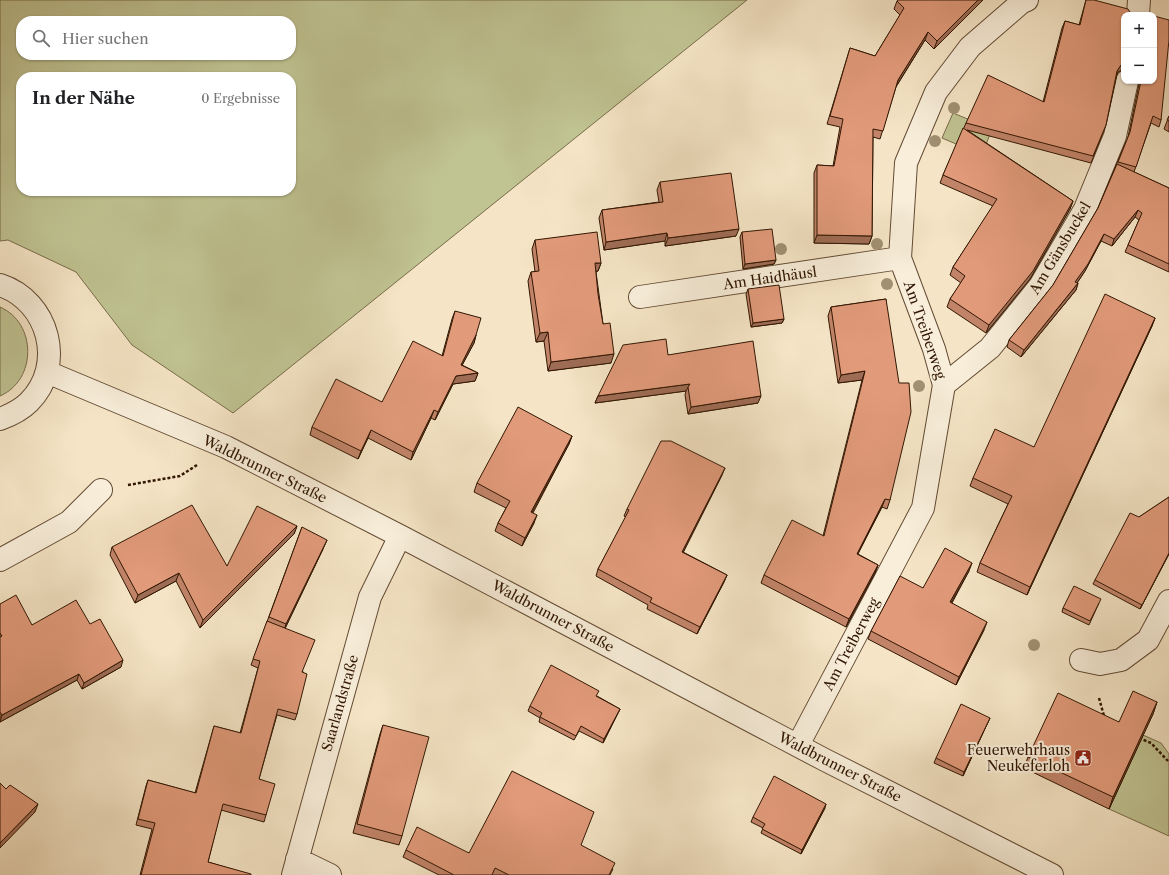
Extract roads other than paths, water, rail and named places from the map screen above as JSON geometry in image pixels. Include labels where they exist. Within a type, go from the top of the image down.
[{"type":"street","name":"Am Treiberweg","points":[[798,745],[923,508],[944,385],[934,349],[900,258],[906,163],[936,92],[970,47],[1022,2],[1027,0]]},
{"type":"street","points":[[1138,12],[1140,0]]},
{"type":"street","name":"Am Gänsbuckel","points":[[944,385],[990,348],[1040,286],[1085,209],[1115,136],[1126,84]]},
{"type":"street","name":"Am Haidhäusl","points":[[640,297],[900,258]]},
{"type":"street","points":[[0,285],[10,288],[26,299],[39,314],[47,332],[50,352],[47,372],[40,389],[29,402],[14,413],[0,419]]},
{"type":"street","name":"Waldbrunner Straße","points":[[47,372],[226,447],[400,536],[798,745],[1052,875]]},
{"type":"street","points":[[0,560],[69,522],[101,490]]},
{"type":"street","name":"Saarlandstraße","points":[[295,867],[370,597],[400,536]]},
{"type":"street","points":[[1081,660],[1100,664],[1121,660],[1148,640],[1169,601]]},
{"type":"street","points":[[295,867],[330,875]]},
{"type":"place","name":"Feuerwehrhaus Neukeferloh","points":[[1083,758]]}]
